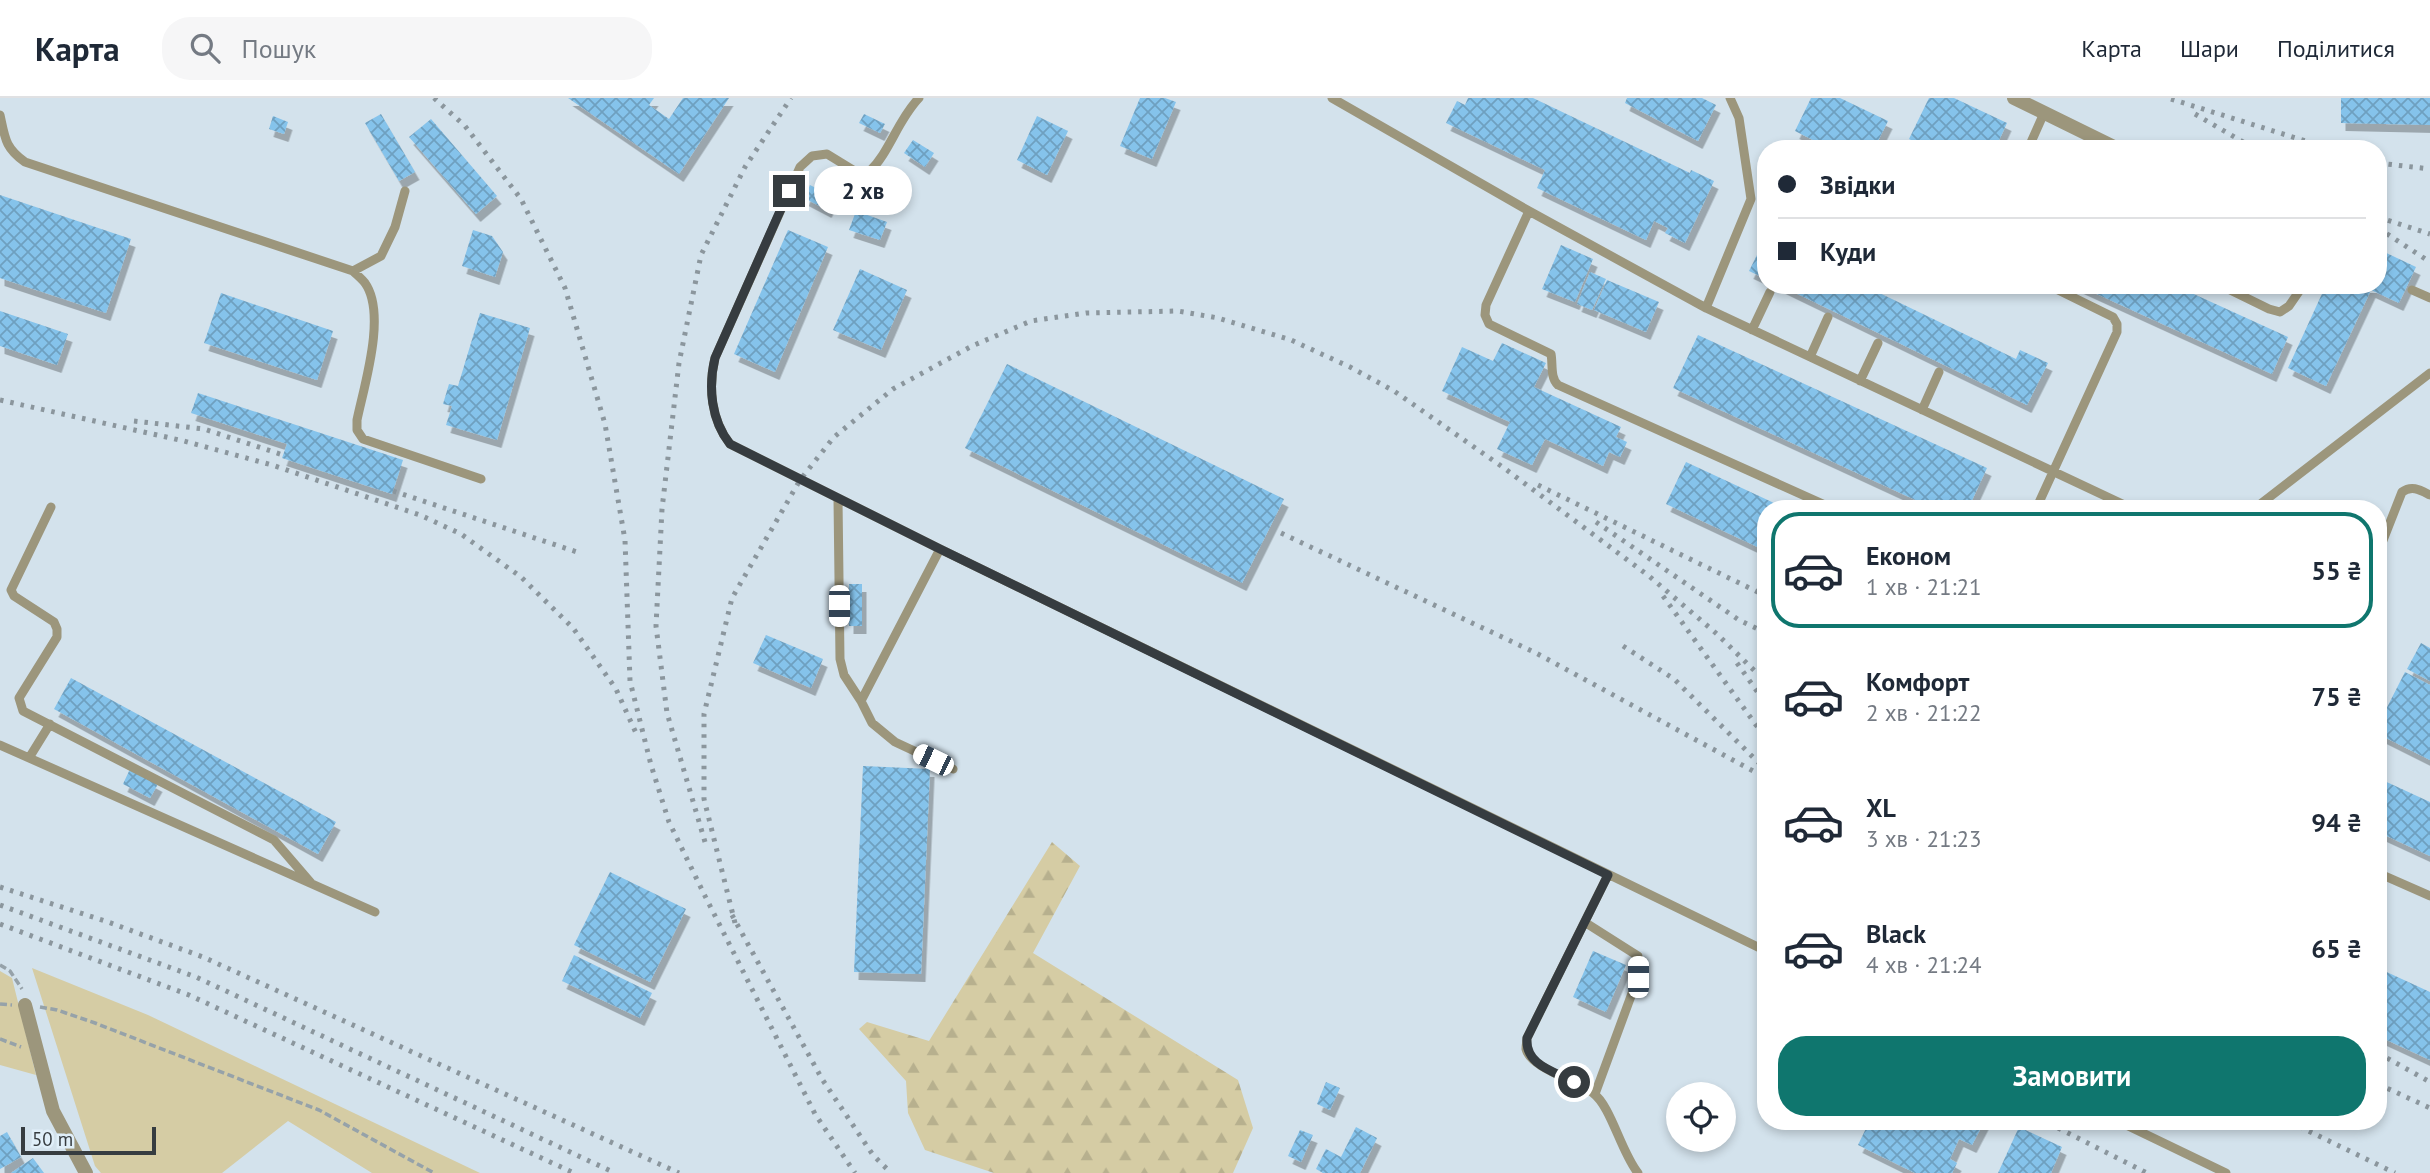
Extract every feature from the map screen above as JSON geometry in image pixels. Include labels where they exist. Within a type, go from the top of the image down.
[{"type":"street","points":[[2014,98],[2100,140]]},
{"type":"street","points":[[25,1005],[53,1111],[86,1173]]},
{"type":"lane","points":[[919,98],[905,112],[877,165],[869,172],[858,173],[827,154],[812,156],[800,167],[715,358],[712,371],[715,417],[720,432],[730,444],[1757,947]]},
{"type":"lane","points":[[1332,98],[1706,308],[2114,500]]},
{"type":"lane","points":[[1706,308],[1751,199],[1739,118],[1731,98]]},
{"type":"lane","points":[[2032,140],[2044,113]]},
{"type":"lane","points":[[0,115],[5,140],[12,152],[25,162],[353,271],[366,284],[372,302],[375,337],[357,430],[363,439],[481,479]]},
{"type":"lane","points":[[353,271],[381,256],[396,226],[405,191]]},
{"type":"lane","points":[[1529,211],[1486,305],[1485,316],[1489,324],[1551,354],[1554,382],[1559,385],[1814,500]]},
{"type":"lane","points":[[2412,290],[2430,298]]},
{"type":"lane","points":[[1752,330],[1769,294]]},
{"type":"lane","points":[[2040,500],[2118,332],[2118,324],[2113,317],[2066,294]]},
{"type":"lane","points":[[2238,294],[2280,312],[2289,306],[2297,294]]},
{"type":"lane","points":[[1810,357],[1828,317]]},
{"type":"lane","points":[[1860,381],[1878,343]]},
{"type":"lane","points":[[1922,410],[1939,372]]},
{"type":"lane","points":[[2266,500],[2430,373]]},
{"type":"lane","points":[[2387,530],[2402,492],[2408,488],[2417,488],[2430,495]]},
{"type":"lane","points":[[838,499],[839,659],[844,674],[872,723],[895,742],[953,769]]},
{"type":"lane","points":[[51,507],[11,590],[14,596],[54,622],[57,629],[57,636],[19,698],[23,711],[274,840],[311,883]]},
{"type":"lane","points":[[861,701],[940,549]]},
{"type":"lane","points":[[29,758],[50,724]]},
{"type":"lane","points":[[0,745],[375,912]]},
{"type":"lane","points":[[1608,875],[1527,1038],[1526,1049],[1532,1060],[1595,1094],[1607,1113],[1628,1161],[1638,1173]]},
{"type":"lane","points":[[2387,877],[2430,896]]},
{"type":"lane","points":[[1586,923],[1638,956],[1638,977],[1595,1094]]},
{"type":"lane","points":[[2137,1130],[2226,1173]]},
{"type":"path","points":[[0,965],[10,971],[21,985],[25,1005],[57,1010],[319,1110],[433,1173]]},
{"type":"green space","points":[[1052,842],[1080,866],[1033,953],[1238,1080],[1253,1128],[1233,1173],[994,1173],[925,1150],[908,1113],[906,1081],[859,1029],[867,1022],[929,1041]]},
{"type":"green space","points":[[32,968],[148,1015],[480,1173],[372,1173],[288,1121],[222,1173],[101,1173],[95,1166]]},
{"type":"green space","points":[[0,971],[12,978],[36,1075],[0,1065]]},
{"type":"building","points":[[568,98],[654,98],[649,105],[669,119],[683,98],[729,98],[679,174]]},
{"type":"building","points":[[1140,98],[1165,98],[1176,102],[1152,159],[1120,146]]},
{"type":"building","points":[[1468,98],[1533,98],[1690,173],[1691,170],[1714,181],[1685,243],[1665,233],[1668,228],[1654,221],[1646,240],[1537,188],[1545,170],[1446,123],[1457,101],[1465,105]]},
{"type":"building","points":[[1627,98],[1702,98],[1716,105],[1698,141],[1625,103]]},
{"type":"building","points":[[1811,98],[1840,98],[1888,121],[1878,140],[1813,140],[1795,131]]},
{"type":"building","points":[[1929,98],[1954,98],[2007,123],[1999,140],[1909,139]]},
{"type":"building","points":[[2341,98],[2430,98],[2430,125],[2341,123]]},
{"type":"building","points":[[381,114],[415,172],[399,181],[365,123]]},
{"type":"building","points":[[864,114],[885,124],[880,133],[859,123]]},
{"type":"building","points":[[273,116],[288,122],[284,134],[269,129]]},
{"type":"building","points":[[1037,116],[1068,131],[1047,175],[1017,160]]},
{"type":"building","points":[[431,119],[497,196],[476,214],[409,137]]},
{"type":"building","points":[[913,140],[934,153],[925,167],[904,153]]},
{"type":"building","points":[[810,185],[834,197],[827,210],[804,198]]},
{"type":"building","points":[[0,195],[131,239],[106,313],[0,278]]},
{"type":"building","points":[[856,211],[887,222],[880,240],[849,230]]},
{"type":"building","points":[[473,230],[492,236],[503,252],[495,277],[462,266]]},
{"type":"building","points":[[788,230],[828,247],[775,372],[734,354]]},
{"type":"building","points":[[1561,245],[1593,259],[1575,302],[1542,289]]},
{"type":"building","points":[[2387,253],[2416,267],[2399,303],[2380,294],[2387,294]]},
{"type":"building","points":[[1757,255],[1757,275],[1749,271]]},
{"type":"building","points":[[860,269],[907,290],[881,350],[833,330]]},
{"type":"building","points":[[1590,272],[1606,279],[1592,310],[1577,304]]},
{"type":"building","points":[[1607,280],[1659,302],[1646,332],[1594,310]]},
{"type":"building","points":[[221,293],[333,331],[317,380],[204,343]]},
{"type":"building","points":[[1798,294],[1882,294],[2016,359],[2020,350],[2048,363],[2027,405]]},
{"type":"building","points":[[2097,294],[2194,294],[2288,337],[2272,374]]},
{"type":"building","points":[[2322,294],[2369,294],[2326,386],[2288,368]]},
{"type":"building","points":[[0,311],[68,334],[57,365],[0,346]]},
{"type":"building","points":[[480,313],[530,328],[497,440],[446,425],[452,406],[443,404],[449,384],[458,386]]},
{"type":"building","points":[[1698,335],[1987,468],[1972,500],[1916,500],[1673,388]]},
{"type":"building","points":[[1502,343],[1546,363],[1534,387],[1621,427],[1616,437],[1627,442],[1620,457],[1609,452],[1603,466],[1545,439],[1532,465],[1497,449],[1510,422],[1442,391],[1462,347],[1493,361]]},
{"type":"building","points":[[1007,364],[1284,499],[1242,583],[965,448]]},
{"type":"building","points":[[198,393],[403,460],[392,494],[282,458],[287,444],[191,413]]},
{"type":"building","points":[[1686,462],[1768,500],[1757,500],[1757,547],[1666,504]]},
{"type":"building","points":[[849,584],[862,584],[862,626],[849,626]]},
{"type":"building","points":[[766,635],[823,659],[811,688],[753,663]]},
{"type":"building","points":[[2421,643],[2430,648],[2430,681],[2407,669]]},
{"type":"building","points":[[2405,672],[2430,685],[2430,760],[2387,738],[2387,707]]},
{"type":"building","points":[[71,678],[336,822],[318,854],[54,709]]},
{"type":"building","points":[[863,766],[930,769],[921,974],[854,972]]},
{"type":"building","points":[[130,769],[158,784],[150,798],[123,784]]},
{"type":"building","points":[[2387,782],[2430,802],[2430,856],[2387,836]]},
{"type":"building","points":[[610,872],[686,909],[650,982],[574,945]]},
{"type":"building","points":[[1593,951],[1626,965],[1606,1012],[1573,997]]},
{"type":"building","points":[[574,955],[652,993],[640,1018],[562,981]]},
{"type":"building","points":[[2387,972],[2430,992],[2430,1060],[2387,1040]]},
{"type":"building","points":[[1326,1082],[1340,1088],[1330,1110],[1317,1104]]},
{"type":"building","points":[[1356,1127],[1377,1138],[1360,1173],[1323,1173],[1316,1169],[1326,1149],[1341,1157]]},
{"type":"building","points":[[1300,1130],[1313,1135],[1301,1162],[1288,1156]]},
{"type":"building","points":[[1865,1130],[1980,1130],[1972,1145],[1959,1139],[1950,1159],[1957,1163],[1952,1173],[1915,1173],[1858,1145]]},
{"type":"building","points":[[2018,1130],[2025,1130],[2062,1147],[2051,1173],[1998,1173]]},
{"type":"building","points":[[7,1132],[21,1157],[0,1169],[0,1136]]},
{"type":"building","points":[[33,1158],[44,1173],[11,1173]]},
{"type":"railway","points":[[434,98],[465,126],[521,199],[565,288],[605,424],[625,540],[630,681],[651,765],[669,822],[815,1114],[855,1173]]},
{"type":"railway","points":[[705,842],[667,713],[656,626],[662,509],[679,363],[701,255],[745,167],[791,98]]},
{"type":"railway","points":[[2171,99],[2302,140]]},
{"type":"railway","points":[[2195,114],[2240,140]]},
{"type":"railway","points":[[2387,164],[2430,169]]},
{"type":"railway","points":[[2387,220],[2430,234]]},
{"type":"railway","points":[[2387,234],[2430,262]]},
{"type":"railway","points":[[735,923],[704,799],[704,714],[732,598],[800,480],[834,437],[893,389],[972,346],[1031,321],[1086,313],[1178,311],[1218,318],[1291,340],[1350,367],[1394,391],[1504,468],[1649,576],[1717,634],[1757,673]]},
{"type":"railway","points":[[0,400],[184,441],[272,465],[420,515],[461,534],[521,577],[573,628],[616,689],[636,733]]},
{"type":"railway","points":[[134,421],[204,429],[283,455]]},
{"type":"railway","points":[[1538,485],[1757,592]]},
{"type":"railway","points":[[393,491],[577,552]]},
{"type":"railway","points":[[1596,522],[1739,620],[1757,629]]},
{"type":"railway","points":[[1281,533],[1536,653],[1757,773]]},
{"type":"railway","points":[[1663,596],[1757,726]]},
{"type":"railway","points":[[1623,646],[1674,679],[1757,761]]},
{"type":"railway","points":[[1737,663],[1757,691]]},
{"type":"railway","points":[[0,887],[108,922],[203,957],[679,1173]]},
{"type":"railway","points":[[0,905],[196,977],[615,1173]]},
{"type":"railway","points":[[732,915],[822,1079],[873,1155],[891,1173]]},
{"type":"railway","points":[[0,924],[189,995],[574,1173]]},
{"type":"railway","points":[[2387,1058],[2430,1082]]},
{"type":"railway","points":[[2387,1088],[2430,1108]]},
{"type":"railway","points":[[2062,1130],[2147,1173]]},
{"type":"railway","points":[[2306,1130],[2395,1173]]},
{"type":"route","points":[[789,191],[715,358],[712,382],[715,417],[720,432],[730,444],[1608,875],[1527,1038],[1526,1049],[1532,1060],[1574,1082]]}]
